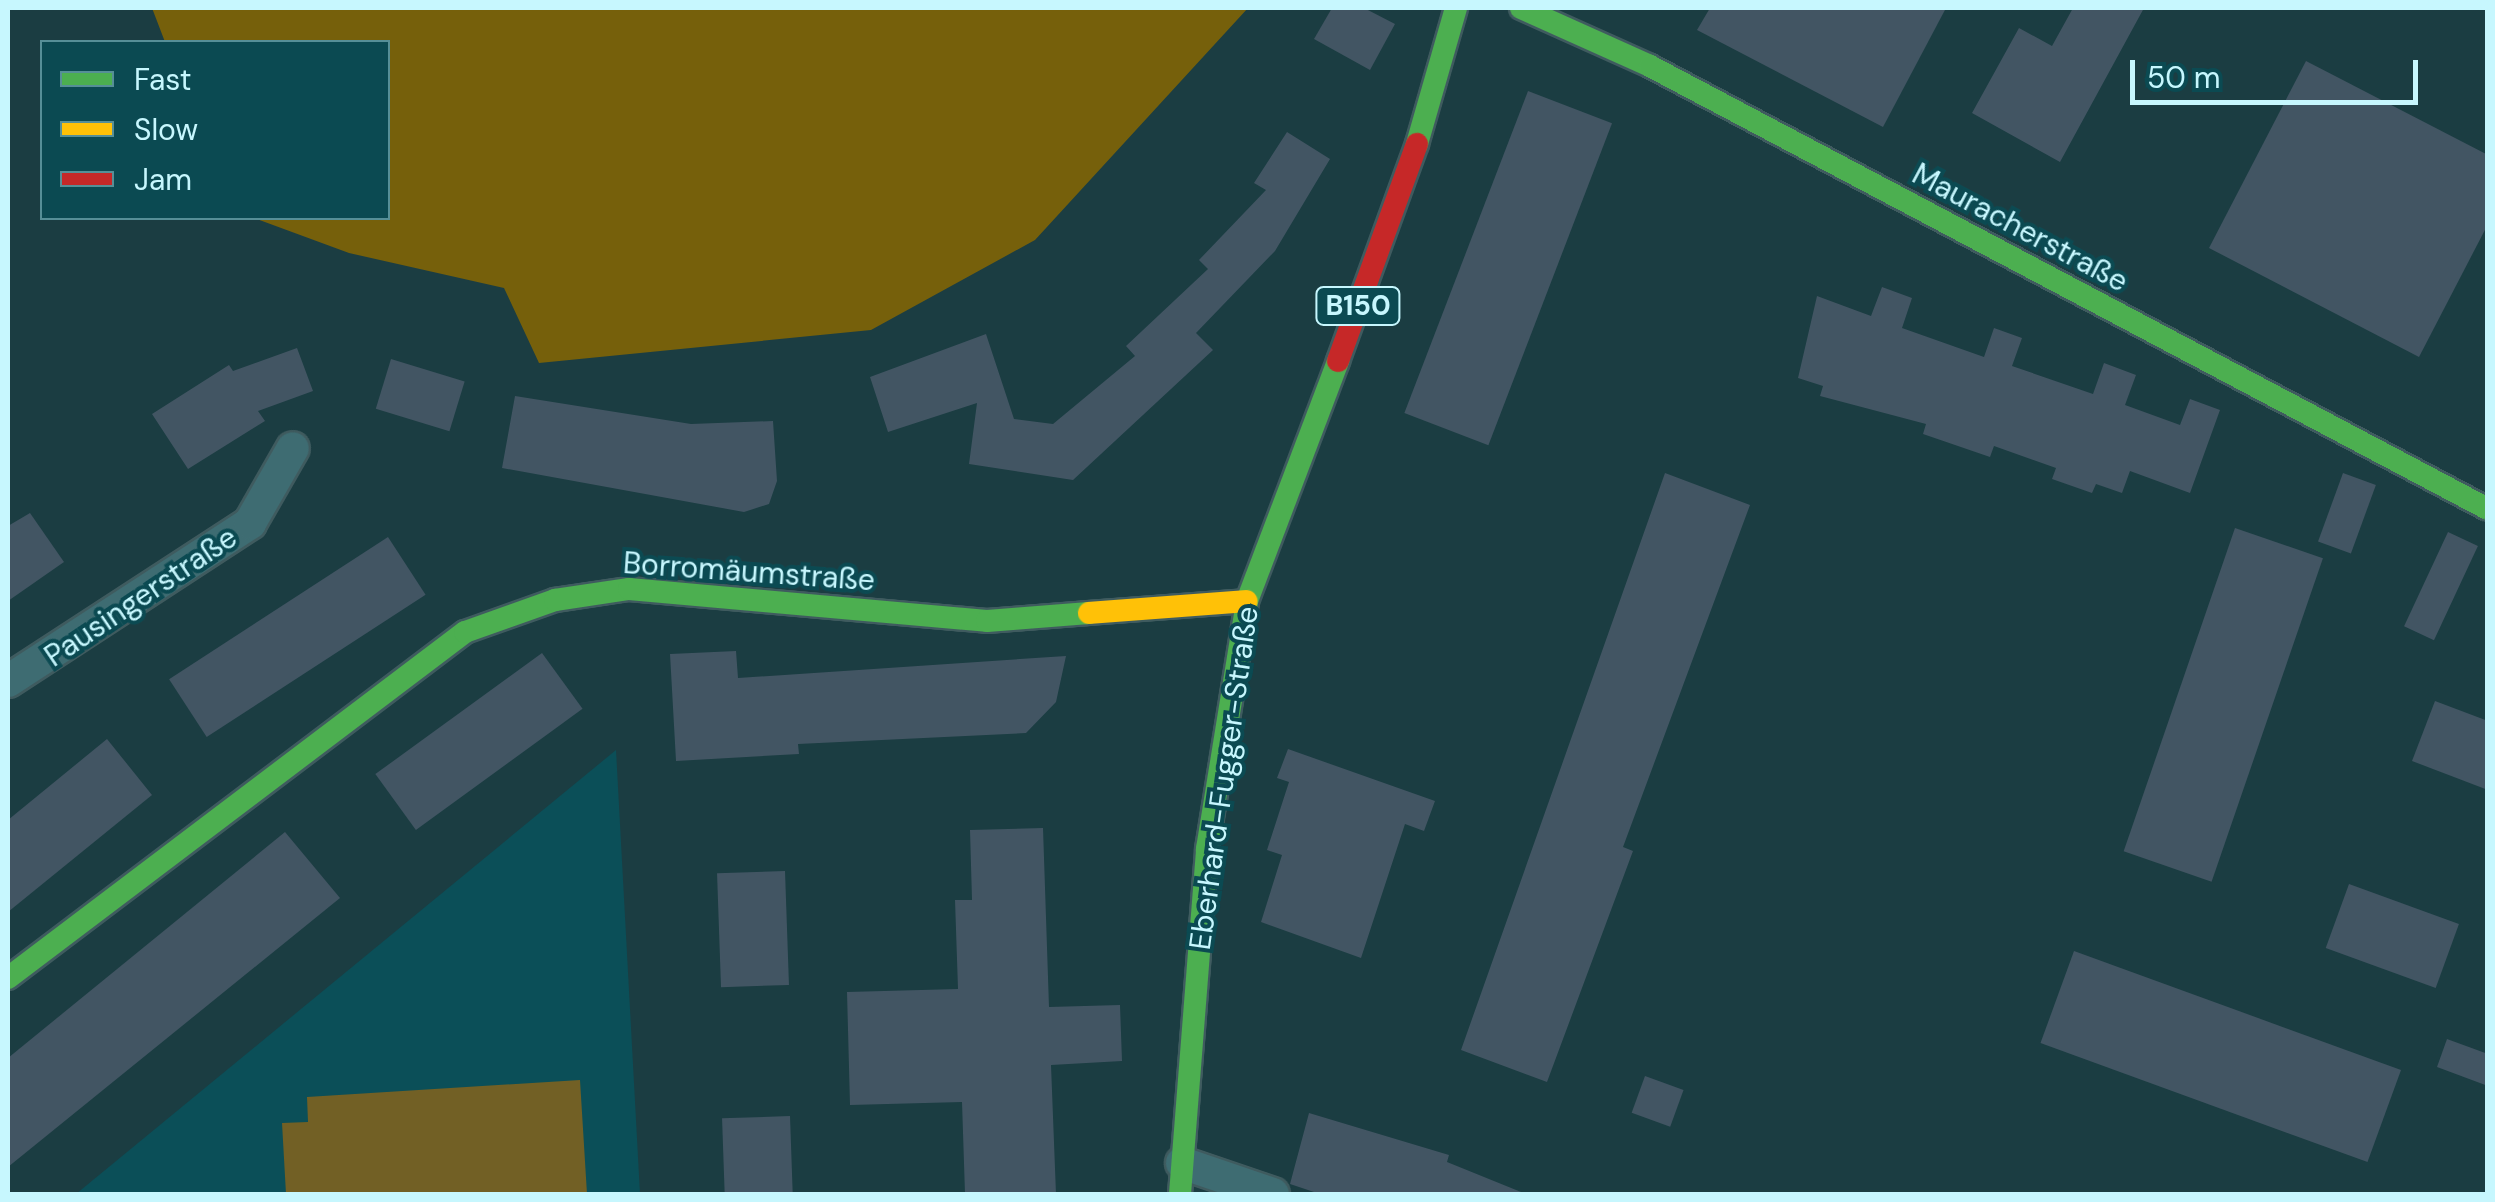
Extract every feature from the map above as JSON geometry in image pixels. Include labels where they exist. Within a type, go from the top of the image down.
[{"type":"street","name":"Eberhard-Fugger-Straße","points":[[1273,1194],[1181,1179],[1208,849],[1247,601],[1402,194],[1456,8]]},
{"type":"street","name":"Mauracherstraße","points":[[1521,8],[1650,66],[2486,508]]},
{"type":"street","name":"Pausingerstraße","points":[[8,680],[250,523],[293,448]]},
{"type":"street","name":"Borromäumstraße","points":[[8,978],[465,632],[555,600],[629,588],[987,621],[1247,601]]},
{"type":"shaded area","points":[[152,8],[1248,8],[1035,240],[871,330],[539,363],[504,288],[349,253],[259,220],[390,220],[390,40],[164,40]]},
{"type":"shaded area","points":[[616,750],[640,1194],[76,1194]]},
{"type":"shaded area","points":[[580,1080],[587,1194],[286,1194],[282,1123],[308,1122],[307,1097]]},
{"type":"building","points":[[1332,8],[1364,8],[1395,24],[1370,70],[1314,39]]},
{"type":"building","points":[[1710,8],[1946,8],[1883,127],[1697,30]]},
{"type":"building","points":[[2073,8],[2144,8],[2060,162],[1972,113],[2019,28],[2052,46]]},
{"type":"building","points":[[2306,61],[2488,155],[2488,224],[2419,357],[2209,248]]},
{"type":"building","points":[[1528,91],[1612,123],[1488,445],[1404,413]]},
{"type":"building","points":[[1287,132],[1330,159],[1275,251],[1196,333],[1213,350],[1073,480],[969,464],[977,403],[888,432],[870,377],[986,334],[1014,419],[1053,424],[1135,356],[1126,346],[1208,269],[1199,260],[1266,190],[1254,183]]},
{"type":"building","points":[[1882,287],[1912,298],[1902,328],[1984,357],[1994,328],[2022,338],[2012,366],[2093,394],[2104,363],[2136,375],[2125,405],[2180,425],[2190,399],[2220,410],[2190,493],[2130,471],[2122,493],[2096,484],[2092,493],[2052,479],[2056,468],[1994,446],[1990,457],[1923,434],[1926,424],[1820,396],[1823,386],[1798,378],[1817,296],[1871,316]]},
{"type":"building","points":[[297,348],[313,391],[258,411],[265,421],[188,469],[152,414],[229,365],[233,371]]},
{"type":"building","points":[[391,359],[465,382],[449,431],[376,409]]},
{"type":"building","points":[[515,396],[691,424],[773,421],[777,481],[769,504],[744,512],[502,468]]},
{"type":"building","points":[[1665,473],[1750,505],[1623,847],[1633,851],[1547,1082],[1461,1050]]},
{"type":"building","points":[[2343,473],[2376,485],[2351,554],[2318,542]]},
{"type":"building","points":[[30,513],[64,562],[8,601],[8,526]]},
{"type":"building","points":[[2235,528],[2323,558],[2212,882],[2124,851]]},
{"type":"building","points":[[2448,532],[2478,546],[2434,640],[2404,626]]},
{"type":"building","points":[[388,537],[426,595],[207,737],[169,679]]},
{"type":"building","points":[[736,651],[738,678],[1066,656],[1056,702],[1026,733],[798,744],[799,754],[676,761],[670,654]]},
{"type":"building","points":[[542,653],[583,709],[416,830],[375,774]]},
{"type":"building","points":[[2435,701],[2488,721],[2488,790],[2412,761]]},
{"type":"building","points":[[107,739],[152,795],[8,912],[8,820]]},
{"type":"building","points":[[1288,749],[1435,801],[1424,831],[1405,824],[1361,958],[1261,922],[1282,855],[1267,850],[1289,782],[1277,778]]},
{"type":"building","points":[[1043,828],[1049,1007],[1120,1005],[1122,1061],[1051,1065],[1056,1194],[965,1194],[962,1102],[850,1105],[847,992],[958,989],[955,900],[972,900],[970,830]]},
{"type":"building","points":[[285,832],[340,898],[8,1167],[8,1058]]},
{"type":"building","points":[[785,871],[789,985],[721,987],[717,873]]},
{"type":"building","points":[[2349,884],[2459,924],[2436,988],[2326,948]]},
{"type":"building","points":[[2074,951],[2401,1070],[2367,1162],[2040,1043]]},
{"type":"building","points":[[2447,1039],[2488,1054],[2488,1086],[2437,1067]]},
{"type":"building","points":[[1645,1076],[1684,1090],[1670,1127],[1632,1113]]},
{"type":"building","points":[[1309,1113],[1449,1155],[1447,1162],[1526,1194],[1320,1194],[1290,1184]]},
{"type":"building","points":[[790,1116],[793,1194],[725,1194],[722,1118]]},
{"type":"traffic: fast","points":[[1417,144],[1456,8]]},
{"type":"traffic: fast","points":[[1521,8],[1650,66],[2486,508]]},
{"type":"traffic: fast","points":[[1180,1194],[1207,849],[1247,601],[1338,361]]},
{"type":"traffic: fast","points":[[8,978],[465,632],[555,600],[629,589],[987,621],[1089,613]]},
{"type":"traffic: slow","points":[[1089,613],[1247,601]]},
{"type":"traffic: jam","points":[[1338,361],[1417,144]]}]
